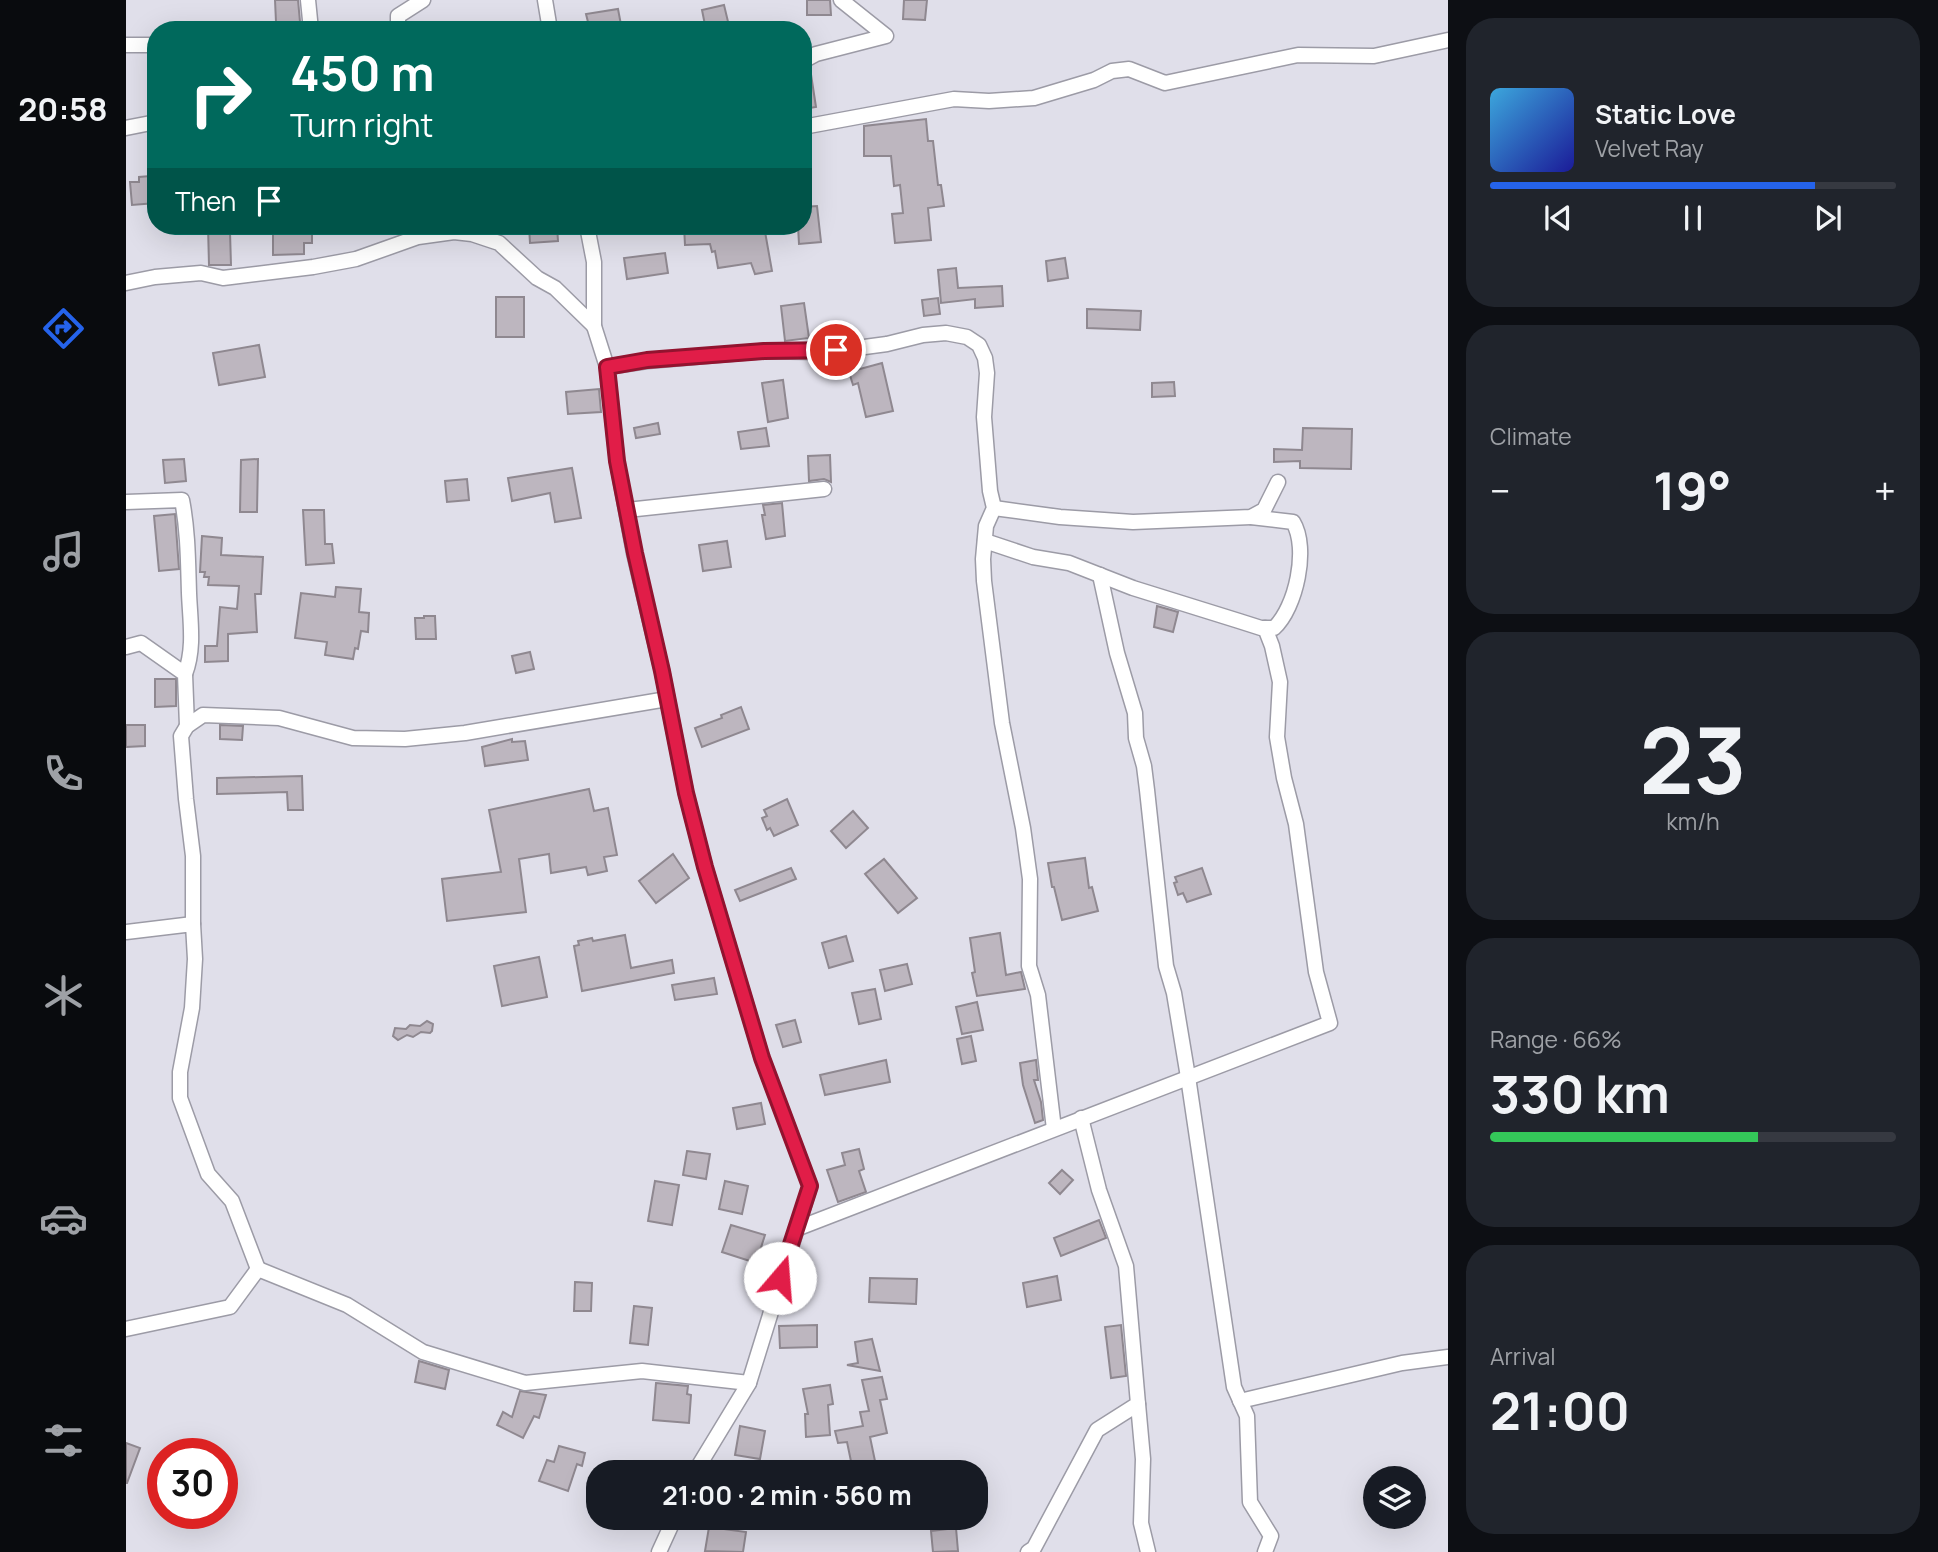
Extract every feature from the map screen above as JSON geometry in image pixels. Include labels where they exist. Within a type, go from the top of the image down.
[{"type":"street","points":[[308,0],[310,21]]},
{"type":"street","points":[[398,21],[401,0]]},
{"type":"street","points":[[400,21],[423,0]]},
{"type":"street","points":[[545,0],[548,21]]},
{"type":"street","points":[[812,56],[886,36],[841,0]]},
{"type":"street","points":[[812,125],[954,99],[989,101],[1034,98],[1094,80],[1112,71],[1129,69],[1165,83],[1298,55],[1381,55],[1448,40]]},
{"type":"street","points":[[126,45],[147,45]]},
{"type":"street","points":[[126,128],[147,124]]},
{"type":"street","points":[[126,283],[155,276],[201,273],[223,278],[313,267],[356,259],[418,237],[432,235]]},
{"type":"street","points":[[475,235],[499,243],[537,278],[555,288],[594,326]]},
{"type":"street","points":[[589,235],[594,262],[594,326],[607,367],[617,461],[686,793],[705,867],[762,1058],[810,1186],[749,1383],[702,1460]]},
{"type":"street","points":[[607,367],[647,360],[764,351],[816,352],[857,348],[887,344],[923,334],[946,333],[967,337],[979,345],[985,358],[987,373],[984,417],[990,491],[994,508],[986,526],[984,581],[1002,723],[1023,828],[1030,879],[1029,966],[1038,995],[1054,1129]]},
{"type":"street","points":[[1251,517],[1264,510],[1278,482]]},
{"type":"street","points":[[626,510],[824,489]]},
{"type":"street","points":[[126,502],[183,500],[187,524],[192,639],[190,660],[185,674],[187,726]]},
{"type":"street","points":[[985,541],[1033,557],[1069,563],[1160,597],[1265,628],[1274,628],[1284,618],[1300,567],[1300,545],[1293,522],[1251,517],[1133,522],[1059,517],[994,508]]},
{"type":"street","points":[[1100,575],[1117,653],[1135,713],[1136,738],[1146,778],[1166,965],[1174,993],[1188,1077],[1234,1387],[1247,1416],[1250,1503],[1271,1536],[1265,1552]]},
{"type":"street","points":[[796,1229],[1330,1023],[1316,972],[1296,824],[1277,737],[1280,682],[1265,628]]},
{"type":"street","points":[[126,647],[141,643],[185,674]]},
{"type":"street","points":[[667,699],[465,733],[405,739],[353,738],[279,718],[203,715],[187,726],[181,736],[193,856],[195,959],[192,1008],[180,1073],[180,1098],[208,1174],[232,1201],[258,1269],[347,1305],[423,1352],[525,1383],[642,1371],[749,1383]]},
{"type":"street","points":[[126,932],[193,924]]},
{"type":"street","points":[[1082,1118],[1099,1190],[1126,1266],[1143,1459],[1141,1523],[1148,1552]]},
{"type":"street","points":[[126,1329],[230,1307],[258,1269]]},
{"type":"street","points":[[1240,1401],[1402,1363],[1448,1357]]},
{"type":"street","points":[[1028,1552],[1034,1548],[1097,1430],[1138,1404]]},
{"type":"street","points":[[659,1552],[669,1530]]},
{"type":"building","points":[[275,0],[298,0],[300,21],[276,21]]},
{"type":"building","points":[[807,0],[830,0],[831,15],[807,15]]},
{"type":"building","points":[[904,0],[927,0],[925,20],[903,19]]},
{"type":"building","points":[[724,5],[728,21],[704,21],[702,10]]},
{"type":"building","points":[[618,9],[620,21],[588,21],[586,14]]},
{"type":"building","points":[[812,81],[816,107],[812,108]]},
{"type":"building","points":[[926,119],[928,141],[933,141],[938,185],[941,185],[944,206],[928,208],[931,240],[895,243],[892,214],[903,213],[900,185],[894,186],[891,156],[864,156],[864,126]]},
{"type":"building","points":[[147,176],[147,204],[132,205],[130,182],[139,182],[139,177]]},
{"type":"building","points":[[812,206],[817,206],[821,242],[799,244],[798,235],[812,235]]},
{"type":"building","points":[[208,235],[230,235],[231,265],[209,265]]},
{"type":"building","points":[[273,235],[312,235],[312,243],[304,243],[304,254],[273,255]]},
{"type":"building","points":[[530,235],[558,235],[558,241],[530,243]]},
{"type":"building","points":[[684,235],[766,235],[772,271],[755,274],[751,263],[718,268],[715,251],[712,252],[710,244],[685,245]]},
{"type":"building","points":[[665,253],[668,273],[627,279],[624,258]]},
{"type":"building","points":[[1065,258],[1068,278],[1048,281],[1046,261]]},
{"type":"building","points":[[956,268],[958,288],[1002,286],[1003,306],[975,308],[975,299],[941,303],[938,270]]},
{"type":"building","points":[[496,297],[524,297],[524,337],[496,337]]},
{"type":"building","points":[[938,298],[940,314],[924,316],[922,300]]},
{"type":"building","points":[[804,303],[809,338],[785,341],[781,306]]},
{"type":"building","points":[[1087,309],[1141,311],[1140,330],[1087,328]]},
{"type":"building","points":[[259,345],[265,377],[219,385],[213,353]]},
{"type":"building","points":[[882,363],[893,411],[866,417],[858,383],[853,385],[849,372]]},
{"type":"building","points":[[783,380],[788,418],[768,422],[762,383]]},
{"type":"building","points":[[1174,382],[1175,396],[1152,397],[1152,383]]},
{"type":"building","points":[[599,389],[601,412],[568,414],[566,392]]},
{"type":"building","points":[[658,423],[660,434],[636,438],[634,428]]},
{"type":"building","points":[[766,428],[769,446],[741,449],[738,432]]},
{"type":"building","points":[[1303,428],[1352,429],[1351,469],[1300,468],[1300,461],[1274,462],[1274,449],[1302,450]]},
{"type":"building","points":[[830,455],[831,482],[824,479],[809,481],[808,456]]},
{"type":"building","points":[[184,459],[186,481],[165,483],[163,460]]},
{"type":"building","points":[[258,459],[257,512],[240,512],[241,460]]},
{"type":"building","points":[[572,468],[581,518],[555,522],[550,493],[512,501],[508,478]]},
{"type":"building","points":[[467,479],[469,500],[447,502],[445,481]]},
{"type":"building","points":[[782,503],[785,536],[766,539],[763,505]]},
{"type":"building","points":[[303,510],[324,510],[325,544],[332,544],[334,563],[306,565]]},
{"type":"building","points":[[175,514],[179,569],[159,571],[154,516]]},
{"type":"building","points":[[202,536],[222,538],[221,555],[263,557],[261,594],[255,594],[257,632],[228,634],[228,661],[205,662],[205,646],[217,646],[220,607],[237,609],[239,586],[208,585],[209,577],[204,577],[205,572],[200,572]]},
{"type":"building","points":[[727,541],[731,567],[703,571],[699,545]]},
{"type":"building","points":[[336,587],[361,589],[359,612],[369,613],[368,632],[361,631],[353,659],[325,655],[327,642],[295,638],[301,593],[335,597]]},
{"type":"building","points":[[1157,606],[1178,612],[1173,632],[1154,627]]},
{"type":"building","points":[[435,616],[436,639],[416,639],[415,618]]},
{"type":"building","points":[[530,652],[534,669],[516,673],[512,656]]},
{"type":"building","points":[[155,679],[176,679],[176,706],[155,707]]},
{"type":"building","points":[[741,707],[749,729],[702,747],[695,728],[722,718],[721,715]]},
{"type":"building","points":[[126,725],[145,725],[145,746],[126,747]]},
{"type":"building","points":[[220,725],[243,726],[242,740],[220,739]]},
{"type":"building","points":[[512,739],[512,742],[525,741],[528,760],[485,766],[482,747]]},
{"type":"building","points":[[302,776],[303,810],[288,810],[287,792],[217,794],[217,778]]},
{"type":"building","points":[[589,789],[594,811],[608,808],[617,855],[604,857],[607,871],[588,875],[586,867],[551,873],[549,854],[519,859],[526,912],[447,921],[442,879],[501,872],[489,810]]},
{"type":"building","points":[[787,799],[798,825],[774,836],[770,828],[767,830],[762,818],[767,816],[764,810]]},
{"type":"building","points":[[853,811],[868,828],[846,848],[831,831]]},
{"type":"building","points":[[673,854],[689,878],[656,903],[639,881]]},
{"type":"building","points":[[1085,858],[1089,888],[1092,887],[1098,911],[1062,920],[1048,863]]},
{"type":"building","points":[[884,859],[917,898],[898,913],[865,874]]},
{"type":"building","points":[[791,868],[796,879],[740,901],[735,890]]},
{"type":"building","points":[[1202,868],[1211,894],[1187,902],[1183,893],[1178,895],[1175,877]]},
{"type":"building","points":[[1000,933],[1006,975],[1021,972],[1025,989],[977,996],[972,973],[975,972],[970,938]]},
{"type":"building","points":[[625,935],[631,968],[672,960],[674,973],[582,991],[574,946],[579,945],[578,941]]},
{"type":"building","points":[[846,936],[853,961],[829,968],[822,943]]},
{"type":"building","points":[[539,957],[547,997],[502,1006],[494,966]]},
{"type":"building","points":[[907,964],[912,984],[885,991],[880,970]]},
{"type":"building","points":[[714,978],[717,994],[675,1000],[672,985]]},
{"type":"building","points":[[875,989],[881,1019],[859,1024],[852,993]]},
{"type":"building","points":[[977,1002],[983,1030],[962,1034],[956,1007]]},
{"type":"building","points":[[795,1020],[801,1042],[783,1047],[776,1025]]},
{"type":"building","points":[[427,1021],[433,1024],[430,1033],[421,1032],[413,1037],[407,1035],[398,1040],[393,1036],[395,1028],[420,1026]]},
{"type":"building","points":[[971,1036],[976,1061],[962,1064],[957,1039]]},
{"type":"building","points":[[886,1060],[890,1082],[825,1095],[820,1075]]},
{"type":"building","points":[[1036,1060],[1038,1080],[1034,1080],[1043,1120],[1035,1123],[1023,1085],[1020,1063]]},
{"type":"building","points":[[761,1103],[765,1124],[737,1129],[733,1108]]},
{"type":"building","points":[[859,1149],[864,1169],[859,1171],[866,1192],[838,1202],[827,1170],[845,1165],[842,1153]]},
{"type":"building","points":[[687,1151],[710,1154],[706,1179],[683,1175]]},
{"type":"building","points":[[1062,1170],[1073,1180],[1060,1194],[1049,1183]]},
{"type":"building","points":[[655,1181],[679,1185],[672,1225],[648,1221]]},
{"type":"building","points":[[725,1181],[748,1186],[742,1214],[719,1209]]},
{"type":"building","points":[[1099,1220],[1106,1238],[1061,1256],[1054,1238]]},
{"type":"building","points":[[731,1225],[765,1235],[756,1263],[722,1252]]},
{"type":"building","points":[[1057,1276],[1061,1300],[1027,1307],[1023,1283]]},
{"type":"building","points":[[870,1278],[917,1279],[916,1304],[869,1302]]},
{"type":"building","points":[[575,1282],[592,1283],[591,1311],[574,1311]]},
{"type":"building","points":[[634,1306],[652,1308],[648,1345],[630,1343]]},
{"type":"building","points":[[817,1325],[817,1347],[780,1348],[779,1326]]},
{"type":"building","points":[[1121,1325],[1126,1376],[1111,1378],[1105,1327]]},
{"type":"building","points":[[872,1339],[880,1371],[847,1365],[858,1363],[855,1342]]},
{"type":"building","points":[[419,1361],[449,1370],[445,1389],[415,1382]]},
{"type":"building","points":[[882,1377],[887,1399],[880,1400],[887,1433],[870,1437],[875,1460],[851,1460],[847,1442],[838,1443],[835,1431],[863,1426],[860,1412],[869,1411],[862,1380]]},
{"type":"building","points":[[656,1383],[688,1386],[687,1394],[691,1395],[689,1423],[653,1420]]},
{"type":"building","points":[[830,1385],[833,1404],[828,1405],[830,1435],[806,1437],[805,1414],[808,1414],[803,1389]]},
{"type":"building","points":[[520,1391],[546,1395],[539,1418],[534,1416],[523,1438],[497,1425],[503,1412],[512,1417]]},
{"type":"building","points":[[740,1426],[765,1431],[760,1459],[735,1455]]},
{"type":"building","points":[[126,1443],[140,1448],[127,1483],[126,1483]]},
{"type":"building","points":[[559,1446],[585,1453],[582,1466],[577,1464],[568,1491],[539,1481],[547,1460],[554,1462]]},
{"type":"building","points":[[708,1530],[746,1532],[743,1552],[705,1551]]},
{"type":"building","points":[[956,1530],[958,1551],[933,1552],[931,1531]]},
{"type":"route","points":[[780,1278],[810,1186],[762,1058],[705,867],[686,793],[617,461],[607,367],[647,360],[764,351],[836,350]]}]
